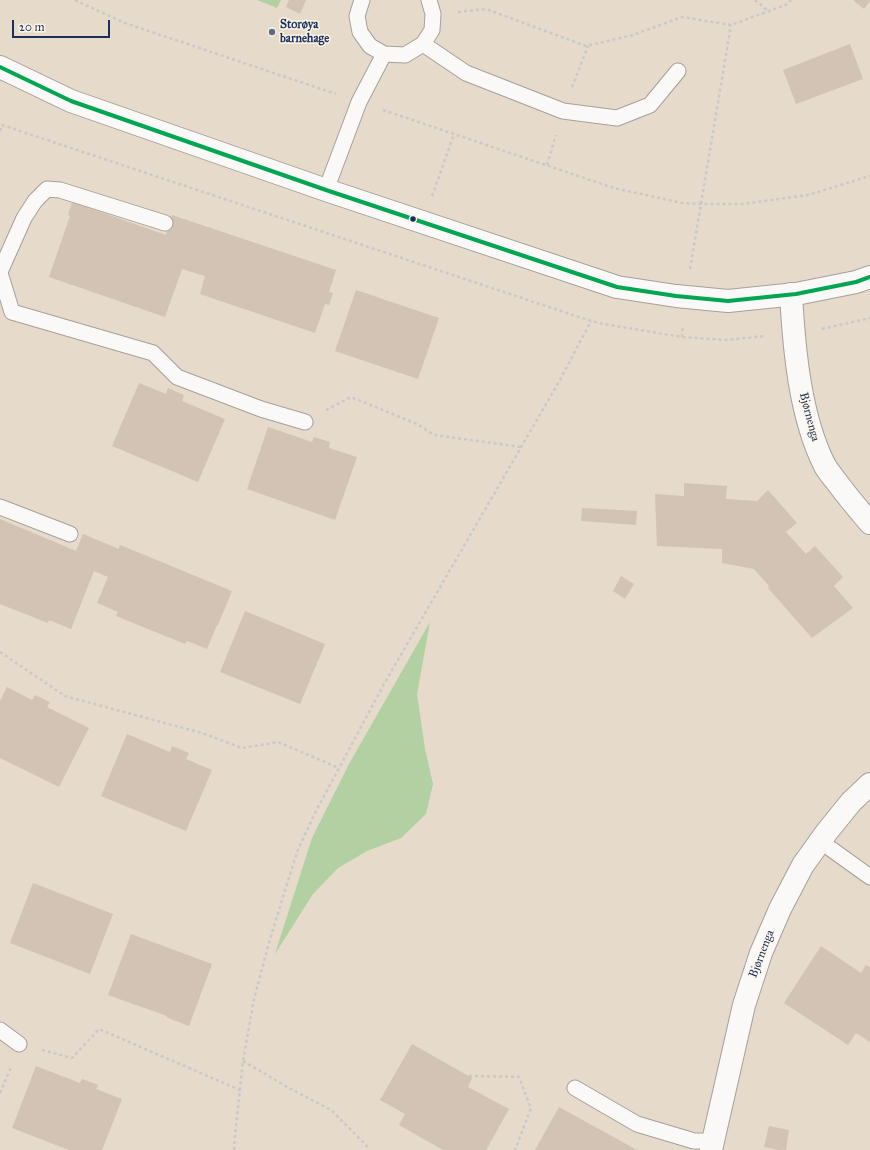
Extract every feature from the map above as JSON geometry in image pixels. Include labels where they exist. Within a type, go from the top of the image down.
[{"type":"street","points":[[0,67],[71,102],[326,190],[617,287],[676,296],[728,301],[791,294],[856,282],[870,277]]},
{"type":"street","name":"Bjørnenga","points":[[791,294],[793,334],[802,393],[808,422],[815,444],[826,467],[849,499],[870,523]]},
{"type":"street","name":"Bjørnenga","points":[[712,1146],[744,1005],[761,953],[783,903],[803,866],[820,841],[851,802],[870,784]]},
{"type":"lane","points":[[362,0],[357,16],[360,32],[370,46],[384,54],[405,55],[423,44],[432,30],[431,7]]},
{"type":"lane","points":[[423,44],[466,73],[563,111],[617,118],[650,105],[678,71]]},
{"type":"lane","points":[[326,190],[359,102],[384,54]]},
{"type":"lane","points":[[165,223],[60,190],[47,189],[35,201],[24,218],[0,272],[12,312],[153,353],[177,377],[261,409],[304,422]]},
{"type":"lane","points":[[0,507],[70,534]]},
{"type":"lane","points":[[820,841],[870,877]]},
{"type":"lane","points":[[0,1030],[19,1044]]},
{"type":"lane","points":[[575,1088],[637,1124],[712,1146]]},
{"type":"path","points":[[75,0],[125,23],[614,188],[682,203],[742,204],[808,195],[870,176]]},
{"type":"path","points":[[755,0],[769,11]]},
{"type":"path","points":[[431,7],[486,9],[586,46],[633,35],[682,17],[731,25],[788,4],[791,0]]},
{"type":"path","points":[[701,204],[731,25]]},
{"type":"path","points":[[430,202],[454,134]]},
{"type":"path","points":[[234,1150],[234,1136],[243,1061],[254,999],[270,939],[297,852],[315,813],[384,684],[560,380],[591,321]]},
{"type":"path","points":[[304,422],[351,397],[417,424],[434,435],[521,446]]},
{"type":"path","points":[[0,652],[65,696],[202,733],[242,748],[278,742],[339,768]]},
{"type":"path","points":[[0,1094],[19,1044],[72,1058],[99,1029],[240,1090]]},
{"type":"path","points":[[243,1061],[289,1088],[331,1110],[366,1145],[368,1150]]},
{"type":"path","points":[[469,1076],[519,1077],[530,1108],[515,1150]]},
{"type":"green space","points":[[257,0],[281,0],[277,8]]},
{"type":"green space","points":[[430,622],[417,694],[425,749],[433,784],[426,814],[401,838],[367,851],[338,868],[313,894],[275,954],[312,838],[349,764]]},
{"type":"building","points":[[289,0],[306,0],[300,14],[286,7]]},
{"type":"building","points":[[853,0],[870,0],[870,1],[864,9]]},
{"type":"building","points":[[850,44],[863,79],[796,104],[783,70]]},
{"type":"building","points":[[72,202],[166,235],[172,215],[336,270],[329,292],[333,293],[329,305],[325,304],[315,333],[200,294],[205,276],[182,269],[165,317],[49,277],[70,216],[68,215]]},
{"type":"building","points":[[356,290],[439,318],[418,379],[335,351]]},
{"type":"building","points":[[139,383],[166,394],[168,388],[184,395],[182,401],[225,419],[198,482],[112,446]]},
{"type":"building","points":[[268,427],[312,442],[314,437],[330,442],[329,448],[357,457],[335,520],[247,489]]},
{"type":"building","points":[[684,483],[727,486],[726,499],[757,501],[768,490],[797,523],[786,532],[806,554],[815,546],[843,577],[834,586],[853,608],[812,638],[768,588],[769,586],[754,569],[722,563],[722,549],[657,546],[655,494],[684,496]]},
{"type":"building","points":[[582,508],[637,511],[636,525],[581,521]]},
{"type":"building","points":[[0,519],[76,551],[83,534],[119,549],[120,545],[232,591],[207,649],[187,641],[185,644],[116,616],[118,612],[97,603],[108,577],[94,571],[71,629],[49,620],[48,623],[0,604]]},
{"type":"building","points":[[621,576],[634,584],[625,599],[613,591]]},
{"type":"building","points":[[245,611],[325,644],[300,704],[220,672]]},
{"type":"building","points":[[7,687],[32,700],[35,695],[50,702],[47,707],[89,728],[59,787],[0,758],[0,701]]},
{"type":"building","points":[[127,734],[170,752],[172,746],[189,753],[186,759],[212,770],[186,831],[101,796]]},
{"type":"building","points":[[33,883],[113,914],[90,974],[10,943]]},
{"type":"building","points":[[131,934],[212,964],[189,1026],[166,1017],[167,1016],[108,995]]},
{"type":"building","points":[[821,946],[861,973],[866,965],[870,967],[870,1042],[856,1033],[848,1045],[784,1003]]},
{"type":"building","points":[[412,1044],[472,1078],[468,1087],[509,1109],[486,1150],[443,1150],[399,1125],[405,1114],[380,1100]]},
{"type":"building","points":[[36,1066],[80,1083],[82,1079],[98,1085],[96,1089],[122,1099],[102,1150],[69,1150],[12,1128]]},
{"type":"building","points":[[559,1107],[637,1150],[535,1150]]},
{"type":"building","points":[[769,1126],[789,1130],[786,1150],[764,1147]]},
{"type":"transit line","points":[[0,67],[71,101],[326,190],[617,287],[676,296],[728,301],[796,294],[856,282],[870,277]]},
{"type":"place","name":"Storøya barnehage","points":[[272,32]]}]
